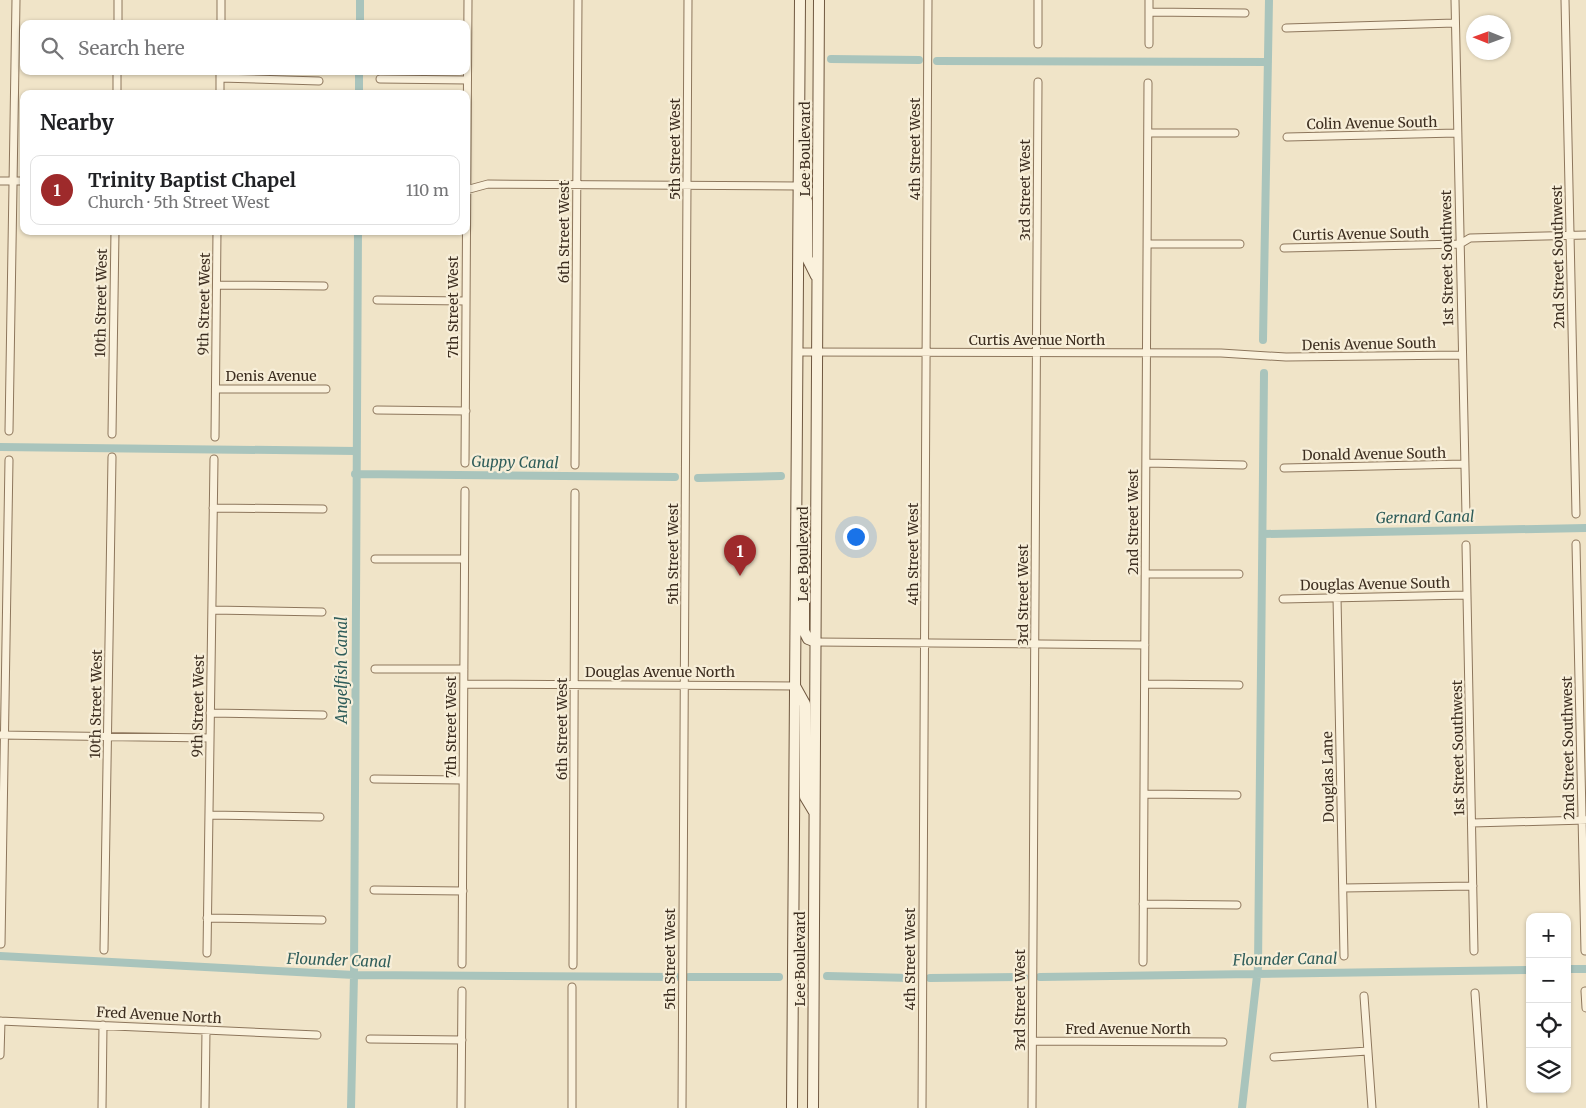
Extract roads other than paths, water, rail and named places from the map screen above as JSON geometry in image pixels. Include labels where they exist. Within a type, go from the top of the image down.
[{"type":"main road","name":"Lee Boulevard","points":[[792,1108],[800,0]]},
{"type":"main road","name":"Lee Boulevard","points":[[813,1108],[820,0]]},
{"type":"main road","points":[[798,186],[804,193],[807,201],[807,258],[818,279]]},
{"type":"main road","points":[[796,518],[804,531],[804,631],[808,639],[816,642]]},
{"type":"main road","points":[[795,686],[805,704],[805,797],[815,813]]},
{"type":"street","points":[[9,430],[16,0]]},
{"type":"street","points":[[118,0],[118,20]]},
{"type":"street","points":[[221,0],[221,20]]},
{"type":"street","name":"7th Street West","points":[[468,0],[468,20]]},
{"type":"street","name":"6th Street West","points":[[575,465],[578,0]]},
{"type":"street","name":"5th Street West","points":[[682,1108],[688,0]]},
{"type":"street","name":"4th Street West","points":[[922,1108],[928,0]]},
{"type":"street","points":[[1038,0],[1038,44]]},
{"type":"street","points":[[1149,0],[1149,44]]},
{"type":"street","name":"1st Street Southwest","points":[[1455,0],[1466,515]]},
{"type":"street","name":"2nd Street Southwest","points":[[1565,0],[1576,514]]},
{"type":"street","points":[[1149,12],[1245,13]]},
{"type":"street","points":[[1286,28],[1455,23]]},
{"type":"street","points":[[117,75],[117,90]]},
{"type":"street","points":[[220,90],[220,75],[319,80]]},
{"type":"street","name":"7th Street West","points":[[467,75],[467,90]]},
{"type":"street","points":[[380,79],[467,80]]},
{"type":"street","name":"3rd Street West","points":[[1032,1108],[1038,82]]},
{"type":"street","name":"2nd Street West","points":[[1143,962],[1148,83]]},
{"type":"street","points":[[1148,133],[1236,133]]},
{"type":"street","name":"Colin Avenue South","points":[[1287,138],[1457,133]]},
{"type":"street","points":[[0,181],[20,181]]},
{"type":"street","points":[[470,189],[488,184],[798,186]]},
{"type":"street","name":"10th Street West","points":[[112,434],[115,235]]},
{"type":"street","name":"9th Street West","points":[[215,438],[218,235]]},
{"type":"street","name":"7th Street West","points":[[465,463],[466,235]]},
{"type":"street","name":"Curtis Avenue South","points":[[1284,248],[1460,244],[1470,238],[1586,235]]},
{"type":"street","points":[[1148,244],[1240,244]]},
{"type":"street","points":[[217,285],[324,286]]},
{"type":"street","points":[[377,300],[466,301]]},
{"type":"street","name":"Curtis Avenue North","points":[[797,352],[1221,353],[1277,357]]},
{"type":"street","name":"Denis Avenue South","points":[[1277,357],[1462,355]]},
{"type":"street","name":"Denis Avenue","points":[[216,389],[326,389]]},
{"type":"street","points":[[377,410],[466,410]]},
{"type":"street","name":"10th Street West","points":[[104,950],[112,457]]},
{"type":"street","name":"9th Street West","points":[[207,953],[214,459]]},
{"type":"street","points":[[1,944],[2,736],[9,460]]},
{"type":"street","points":[[1146,463],[1243,465]]},
{"type":"street","name":"Donald Avenue South","points":[[1284,468],[1464,464]]},
{"type":"street","name":"7th Street West","points":[[462,964],[465,491]]},
{"type":"street","name":"6th Street West","points":[[573,965],[575,493]]},
{"type":"street","points":[[213,508],[323,509]]},
{"type":"street","name":"2nd Street Southwest","points":[[1576,544],[1584,820],[1585,951]]},
{"type":"street","name":"1st Street Southwest","points":[[1466,545],[1474,951]]},
{"type":"street","points":[[375,559],[464,559]]},
{"type":"street","points":[[1146,574],[1239,574]]},
{"type":"street","name":"Douglas Avenue South","points":[[1283,599],[1467,595]]},
{"type":"street","name":"Douglas Lane","points":[[1337,597],[1344,956]]},
{"type":"street","points":[[212,610],[322,612]]},
{"type":"street","points":[[816,642],[1145,645]]},
{"type":"street","points":[[375,669],[464,669]]},
{"type":"street","name":"Douglas Avenue North","points":[[464,684],[795,686]]},
{"type":"street","points":[[1145,684],[1239,685]]},
{"type":"street","points":[[210,713],[323,715]]},
{"type":"street","points":[[2,736],[210,738]]},
{"type":"street","points":[[374,780],[463,780]]},
{"type":"street","points":[[1144,794],[1237,795]]},
{"type":"street","points":[[209,815],[320,817]]},
{"type":"street","points":[[1472,823],[1584,820]]},
{"type":"street","points":[[1343,888],[1473,886]]},
{"type":"street","points":[[374,890],[463,890]]},
{"type":"street","points":[[1144,904],[1236,905]]},
{"type":"street","points":[[207,918],[322,920]]},
{"type":"street","points":[[572,987],[572,1108]]},
{"type":"street","points":[[461,1108],[462,991]]},
{"type":"street","points":[[1585,991],[1586,1008]]},
{"type":"street","points":[[1475,994],[1482,1108]]},
{"type":"street","points":[[1364,996],[1372,1108]]},
{"type":"street","points":[[0,1055],[1,1021]]},
{"type":"street","name":"Fred Avenue North","points":[[1,1021],[317,1035]]},
{"type":"street","points":[[102,1108],[103,1025]]},
{"type":"street","points":[[204,1108],[206,1030]]},
{"type":"street","points":[[370,1039],[462,1040]]},
{"type":"street","name":"Fred Avenue North","points":[[1032,1041],[1223,1042]]},
{"type":"street","points":[[1274,1057],[1368,1051]]},
{"type":"waterway","name":"Angelfish Canal","points":[[360,0],[360,20]]},
{"type":"waterway","points":[[1263,340],[1269,0]]},
{"type":"waterway","points":[[831,59],[919,60]]},
{"type":"waterway","points":[[937,61],[1268,62]]},
{"type":"waterway","name":"Angelfish Canal","points":[[359,75],[359,90]]},
{"type":"waterway","name":"Angelfish Canal","points":[[351,1108],[354,975],[358,235]]},
{"type":"waterway","points":[[1242,1108],[1258,967],[1264,373]]},
{"type":"waterway","points":[[0,447],[356,451]]},
{"type":"waterway","name":"Guppy Canal","points":[[355,474],[675,477]]},
{"type":"waterway","name":"Guppy Canal","points":[[698,478],[781,476]]},
{"type":"waterway","name":"Gernard Canal","points":[[1264,534],[1586,528]]},
{"type":"waterway","name":"Flounder Canal","points":[[0,956],[354,975],[677,977]]},
{"type":"waterway","name":"Flounder Canal","points":[[1571,969],[1586,969]]},
{"type":"waterway","name":"Flounder Canal","points":[[1040,977],[1526,970]]},
{"type":"waterway","name":"Flounder Canal","points":[[827,976],[912,978]]},
{"type":"waterway","name":"Flounder Canal","points":[[689,977],[779,977]]},
{"type":"waterway","name":"Flounder Canal","points":[[930,978],[1024,977]]},
{"type":"place","name":"Trinity Baptist Chapel","points":[[740,576]]}]
